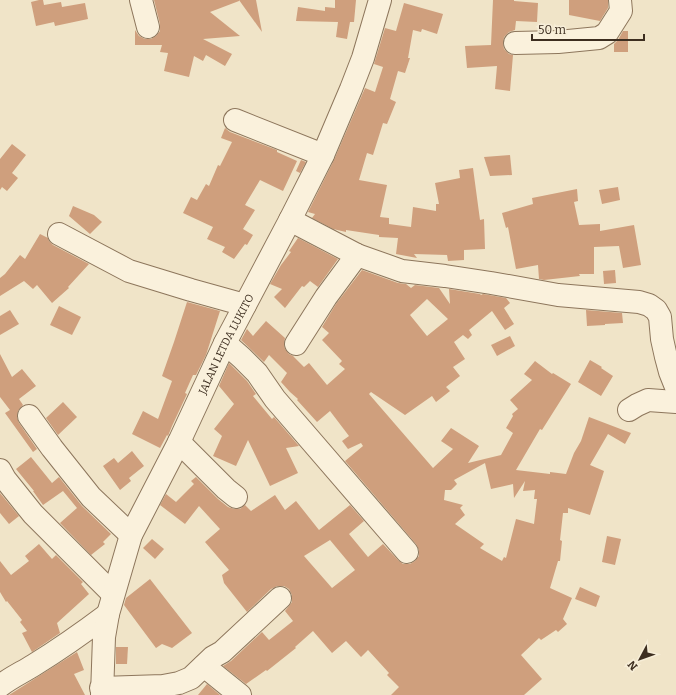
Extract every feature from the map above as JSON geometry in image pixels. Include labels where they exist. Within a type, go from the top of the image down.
[{"type":"street","points":[[141,0],[148,27]]},
{"type":"street","name":"JALAN LETDA LUKITO","points":[[102,692],[104,637],[111,604],[131,535],[179,442],[225,343],[323,155],[363,58],[380,0]]},
{"type":"street","points":[[515,43],[558,42],[599,38],[607,32],[622,11],[620,0]]},
{"type":"street","points":[[235,120],[323,155]]},
{"type":"street","points":[[290,220],[357,255],[402,271],[460,278],[558,295],[639,302],[649,305],[656,310],[660,317],[662,339],[666,357],[676,387]]},
{"type":"street","points":[[60,234],[130,271],[245,305]]},
{"type":"street","points":[[296,344],[326,296],[357,255]]},
{"type":"street","points":[[225,343],[257,373],[276,399],[407,552]]},
{"type":"street","points":[[629,410],[648,400],[676,402]]},
{"type":"street","points":[[29,416],[91,497],[131,535]]},
{"type":"street","points":[[179,442],[236,497]]},
{"type":"street","points":[[0,470],[5,479],[33,514],[111,604],[69,643],[24,672],[2,679]]},
{"type":"street","points":[[102,692],[163,686],[179,683],[190,678],[213,657],[222,652],[238,638],[280,598]]},
{"type":"street","points":[[204,666],[240,695]]},
{"type":"building","points":[[43,0],[44,5],[61,2],[62,7],[85,3],[88,19],[55,26],[54,22],[36,26],[31,2]]},
{"type":"building","points":[[154,0],[239,0],[210,12],[240,36],[203,39],[232,54],[225,66],[206,55],[203,61],[194,56],[189,77],[164,71],[168,53],[160,52],[162,45],[135,45],[135,30],[139,36],[145,39],[151,39],[160,31],[160,24]]},
{"type":"building","points":[[239,0],[256,0],[262,32]]},
{"type":"building","points":[[335,0],[356,0],[354,22],[350,22],[347,39],[336,37],[338,22],[296,21],[298,7],[325,11],[325,7],[335,8]]},
{"type":"building","points":[[493,0],[514,0],[538,3],[537,22],[516,21],[515,30],[509,32],[504,37],[504,49],[509,54],[513,55],[510,91],[495,89],[497,66],[467,68],[465,46],[491,45]]},
{"type":"building","points":[[569,0],[608,0],[608,8],[600,21],[569,15]]},
{"type":"building","points":[[404,3],[443,14],[437,34],[422,29],[421,32],[413,30],[408,58],[410,58],[405,73],[398,71],[390,99],[396,102],[387,124],[383,123],[373,155],[367,153],[359,180],[387,185],[380,217],[389,218],[389,224],[411,227],[413,207],[436,211],[436,204],[439,204],[435,183],[460,178],[459,170],[473,168],[480,220],[484,219],[485,249],[464,250],[464,260],[448,261],[447,255],[414,254],[417,258],[396,254],[398,238],[379,237],[379,235],[346,230],[346,232],[333,229],[312,218],[315,214],[308,212],[334,160],[365,88],[375,92],[383,67],[374,64],[385,28],[396,31]]},
{"type":"building","points":[[623,31],[628,31],[628,52],[614,52],[614,44]]},
{"type":"building","points":[[225,128],[230,132],[277,150],[277,152],[297,161],[283,191],[260,180],[245,205],[255,210],[243,229],[253,235],[247,245],[245,244],[234,259],[222,252],[225,247],[207,239],[213,227],[183,213],[191,197],[197,200],[206,184],[209,186],[218,165],[220,166],[232,142],[221,138]]},
{"type":"building","points":[[12,144],[26,155],[12,173],[18,178],[7,191],[2,187],[0,190],[0,159]]},
{"type":"building","points":[[510,155],[512,175],[490,176],[484,157]]},
{"type":"building","points":[[301,160],[306,162],[300,173],[296,171]]},
{"type":"building","points":[[618,187],[620,200],[602,204],[599,190]]},
{"type":"building","points":[[577,189],[578,201],[574,202],[579,225],[600,224],[600,231],[634,225],[641,265],[623,268],[619,246],[594,247],[594,274],[579,274],[580,276],[544,280],[539,279],[538,265],[516,269],[508,227],[506,228],[502,213],[533,204],[532,198]]},
{"type":"building","points":[[73,206],[94,215],[102,222],[90,234],[69,216]]},
{"type":"building","points":[[40,234],[48,238],[53,245],[89,264],[68,287],[69,288],[52,303],[37,285],[33,289],[24,281],[0,296],[0,278],[20,255],[25,259]]},
{"type":"building","points":[[298,238],[338,259],[318,287],[310,281],[304,287],[302,286],[285,308],[274,297],[282,289],[270,284],[281,265],[291,252],[289,251]]},
{"type":"building","points":[[362,270],[398,283],[406,284],[411,288],[415,285],[439,288],[450,304],[449,289],[506,298],[510,303],[504,308],[514,324],[505,330],[492,311],[469,330],[472,335],[468,339],[463,335],[454,342],[465,359],[453,367],[460,376],[446,387],[450,391],[436,402],[432,396],[405,415],[371,392],[369,394],[433,468],[453,449],[441,441],[451,428],[479,446],[468,463],[501,455],[513,433],[506,428],[513,416],[512,414],[518,409],[510,400],[532,380],[524,374],[535,361],[552,374],[553,373],[571,384],[542,430],[540,429],[516,470],[550,474],[550,472],[566,474],[574,453],[581,441],[589,417],[631,433],[625,444],[608,434],[590,465],[604,471],[590,515],[568,508],[568,513],[563,513],[560,540],[562,541],[560,561],[558,561],[550,588],[572,598],[563,619],[567,624],[558,632],[556,630],[541,640],[539,638],[521,655],[542,679],[524,695],[391,695],[399,687],[387,675],[389,673],[368,650],[361,657],[346,641],[332,653],[313,631],[295,647],[296,648],[267,671],[266,670],[246,684],[223,666],[231,661],[262,632],[269,640],[293,621],[285,611],[292,602],[292,595],[289,589],[284,586],[277,586],[271,589],[247,612],[224,583],[222,575],[229,570],[205,542],[220,529],[199,506],[185,524],[160,505],[166,494],[176,502],[194,484],[191,481],[196,477],[218,499],[228,507],[234,509],[240,509],[245,505],[251,511],[275,495],[285,510],[296,501],[319,530],[350,505],[364,521],[349,534],[368,557],[383,544],[403,564],[410,564],[419,556],[419,550],[416,544],[345,461],[363,446],[361,443],[348,449],[342,441],[349,436],[330,411],[317,422],[297,400],[298,399],[281,382],[287,373],[269,355],[264,362],[241,340],[247,329],[253,336],[266,321],[285,338],[285,349],[289,354],[304,367],[309,363],[327,385],[345,369],[339,364],[342,361],[322,340],[329,333],[322,327],[336,304]],"holes":[[[427,299],[448,319],[427,336],[410,315]],[[485,463],[491,489],[513,484],[514,498],[525,481],[523,491],[535,490],[534,499],[537,499],[534,524],[516,519],[506,558],[504,557],[502,561],[480,548],[484,544],[455,524],[465,515],[460,508],[463,505],[444,500],[445,490],[451,490],[457,484],[454,480]],[[330,540],[355,570],[332,588],[304,556]]]},
{"type":"building","points":[[615,270],[616,283],[604,284],[603,271]]},
{"type":"building","points":[[187,302],[220,311],[206,355],[196,375],[193,375],[185,393],[187,394],[168,436],[167,435],[160,448],[132,434],[143,411],[158,419],[172,381],[162,376]]},
{"type":"building","points":[[59,306],[81,317],[72,335],[50,325]]},
{"type":"building","points":[[10,310],[19,324],[0,335],[0,316]]},
{"type":"building","points":[[586,310],[622,313],[623,323],[587,326]]},
{"type":"building","points":[[510,336],[515,346],[497,356],[491,345]]},
{"type":"building","points":[[0,354],[12,377],[22,369],[36,386],[19,399],[23,405],[18,411],[17,417],[19,423],[37,449],[33,452],[5,413],[10,410],[0,397]]},
{"type":"building","points":[[590,360],[613,376],[601,396],[578,382]]},
{"type":"building","points":[[229,363],[247,381],[256,394],[253,396],[272,419],[274,417],[299,446],[286,448],[298,473],[270,486],[248,440],[236,466],[213,456],[222,436],[214,429],[234,404],[219,386]]},
{"type":"building","points":[[63,402],[77,417],[58,435],[46,418]]},
{"type":"building","points":[[132,451],[144,466],[129,478],[131,481],[120,490],[103,466],[114,458],[118,463]]},
{"type":"building","points":[[31,457],[52,483],[59,477],[82,506],[111,534],[103,542],[105,544],[91,555],[60,523],[77,508],[63,491],[43,505],[34,491],[16,469]]},
{"type":"building","points":[[0,493],[19,516],[9,524],[0,513]]},
{"type":"building","points":[[607,536],[621,539],[615,565],[602,562]]},
{"type":"building","points":[[152,539],[164,549],[155,559],[143,548]]},
{"type":"building","points":[[39,544],[52,559],[56,555],[83,582],[81,584],[89,594],[57,623],[60,633],[32,652],[22,633],[27,631],[20,622],[22,620],[7,601],[6,602],[0,592],[0,561],[11,575],[29,561],[25,556]]},
{"type":"building","points":[[150,579],[192,633],[172,648],[162,644],[156,648],[124,605],[126,598]]},
{"type":"building","points":[[580,587],[600,596],[596,607],[575,599]]},
{"type":"building","points":[[116,647],[128,647],[127,664],[116,664]]},
{"type":"building","points":[[77,652],[84,670],[74,674],[85,695],[9,695]]},
{"type":"building","points":[[207,684],[220,695],[198,695]]}]
